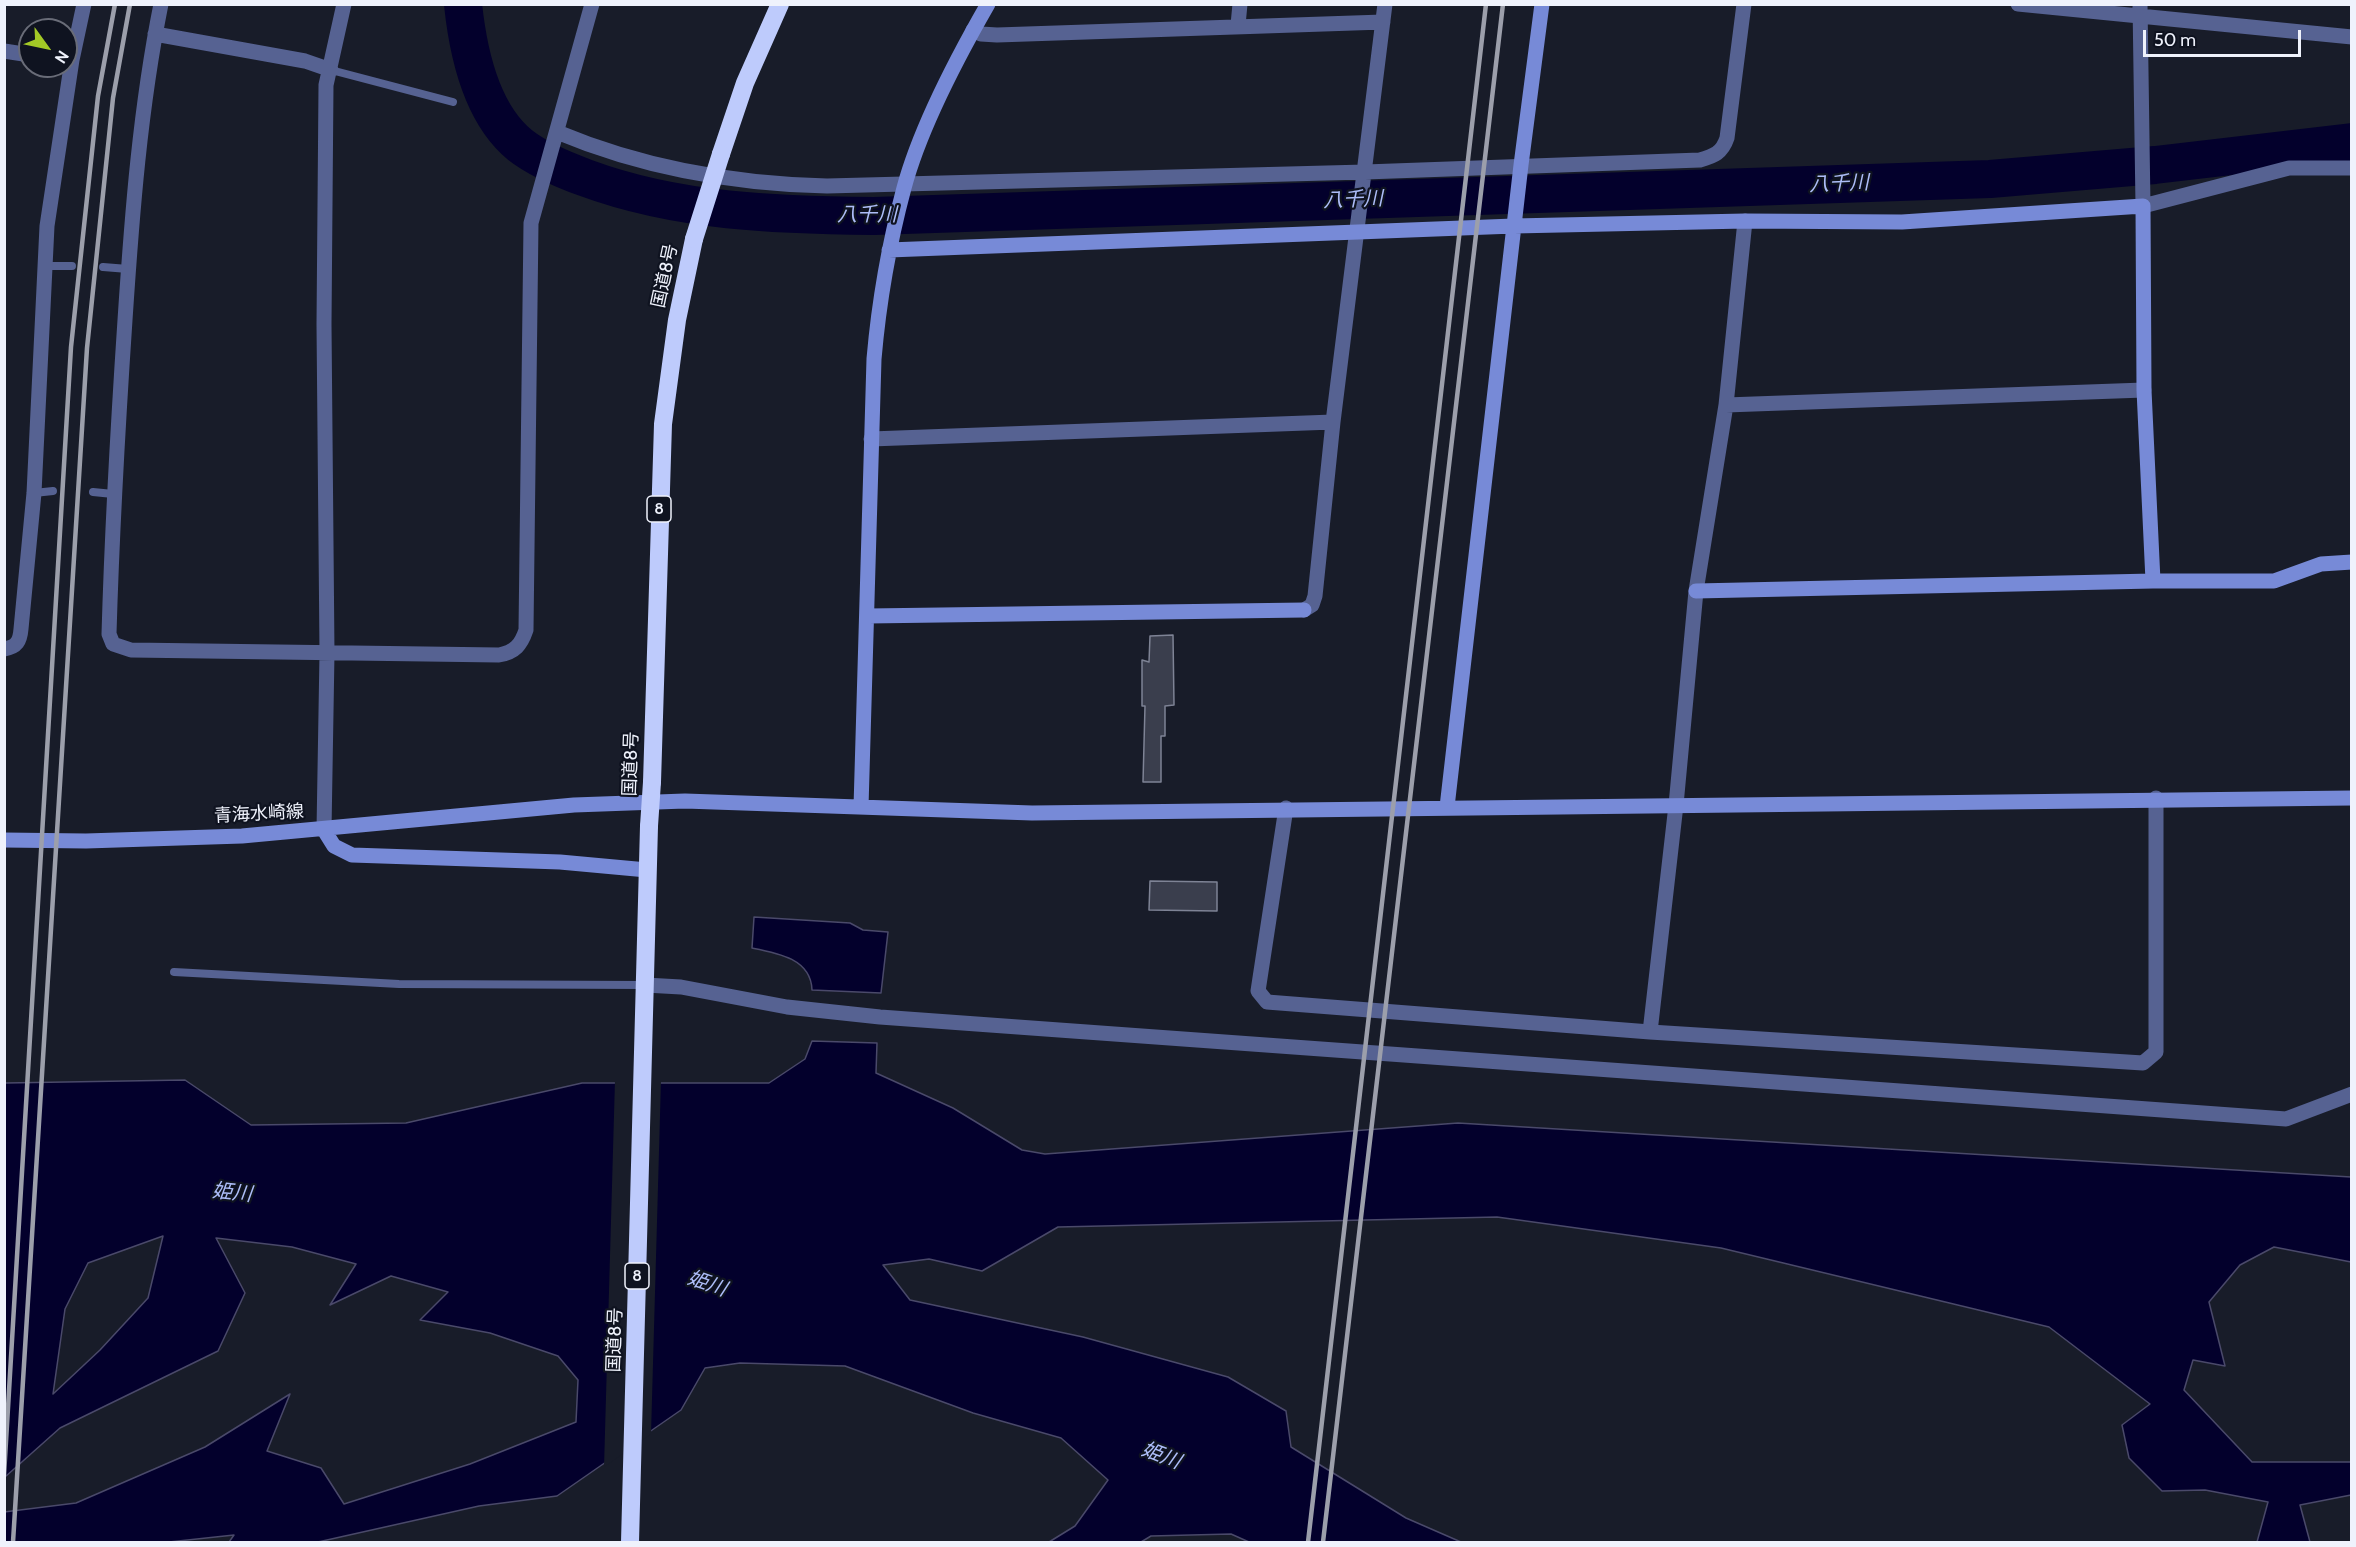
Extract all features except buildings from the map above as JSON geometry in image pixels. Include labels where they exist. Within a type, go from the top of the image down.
[{"type":"highway","name":"国道8号","points":[[630,1542],[647,870],[652,782],[663,424],[677,320],[694,239],[746,83],[780,4]]},
{"type":"street","points":[[78,26],[84,4]]},
{"type":"street","points":[[161,4],[137,155],[128,269],[113,494],[109,634],[113,644],[130,650],[499,655],[511,653],[523,639],[526,630],[531,223],[592,4]]},
{"type":"street","points":[[344,4],[326,85],[324,288],[327,653],[324,830],[574,805],[685,801],[1032,813],[2156,798],[2352,798]]},
{"type":"street","points":[[861,807],[868,616],[871,439],[878,317],[889,250],[904,185],[935,109],[988,4]]},
{"type":"street","points":[[1238,25],[1240,4]]},
{"type":"street","points":[[868,616],[1304,610],[1312,605],[1315,596],[1385,4]]},
{"type":"street","points":[[1447,807],[1521,165],[1542,4]]},
{"type":"street","points":[[557,132],[618,155],[657,166],[742,180],[796,185],[904,185],[1700,160],[1714,156],[1723,149],[1727,138],[1744,4]]},
{"type":"street","points":[[2018,4],[2140,11],[2352,37]]},
{"type":"street","points":[[2140,11],[2144,390],[2153,581]]},
{"type":"street","points":[[973,30],[981,34],[997,35],[1238,25],[1383,22]]},
{"type":"street","points":[[155,34],[305,61],[331,70]]},
{"type":"street","points":[[4,649],[15,646],[20,639],[34,493],[44,267],[67,78]]},
{"type":"street","points":[[889,250],[1514,226],[1746,221],[1902,222],[2143,207],[2289,168],[2352,168]]},
{"type":"street","points":[[1650,1032],[1676,806],[1696,591],[1726,405],[1746,221]]},
{"type":"street","points":[[1726,405],[2144,390]]},
{"type":"street","points":[[871,439],[1334,422]]},
{"type":"street","points":[[1696,591],[2153,581],[2274,581],[2321,564],[2352,562]]},
{"type":"street","points":[[1286,808],[1258,991],[1268,1002],[1650,1032],[2143,1063],[2156,1052],[2156,798]]},
{"type":"street","name":"青海水崎線","points":[[4,840],[86,841],[242,836],[324,830],[334,846],[352,855],[560,862],[647,870]]},
{"type":"street","points":[[645,985],[681,987],[787,1007],[880,1017],[2286,1119],[2352,1094]]},
{"type":"lane","points":[[331,70],[453,102]]},
{"type":"lane","points":[[44,267],[72,266]]},
{"type":"lane","points":[[103,267],[128,269]]},
{"type":"lane","points":[[34,493],[53,491]]},
{"type":"lane","points":[[93,492],[113,494]]},
{"type":"lane","points":[[174,972],[399,984],[645,985]]},
{"type":"water","points":[[754,917],[850,923],[863,930],[888,932],[881,993],[812,990],[806,971],[799,964],[782,955],[752,948]]},
{"type":"water","name":"姫川","points":[[812,1041],[877,1043],[876,1073],[953,1108],[1022,1150],[1045,1154],[1458,1123],[2351,1177],[2351,1262],[2274,1247],[2240,1265],[2209,1302],[2225,1366],[2193,1360],[2184,1390],[2252,1462],[2351,1462],[2351,1495],[2300,1505],[2310,1542],[2257,1542],[2268,1502],[2205,1490],[2162,1491],[2129,1458],[2122,1425],[2150,1404],[2049,1327],[1721,1248],[1497,1217],[1058,1227],[982,1271],[929,1259],[883,1265],[910,1300],[1083,1337],[1228,1377],[1286,1411],[1291,1447],[1406,1518],[1461,1542],[1249,1542],[1231,1534],[1151,1536],[1141,1542],[1049,1542],[1075,1526],[1108,1480],[1061,1438],[973,1413],[845,1366],[740,1363],[705,1368],[681,1410],[557,1496],[479,1506],[318,1542],[229,1542],[234,1535],[169,1542],[5,1542],[4,1512],[76,1503],[205,1447],[290,1394],[267,1451],[321,1468],[344,1504],[470,1464],[576,1422],[578,1380],[558,1356],[490,1333],[420,1320],[448,1292],[391,1276],[330,1305],[356,1264],[292,1247],[216,1238],[245,1293],[218,1351],[60,1428],[5,1477],[5,1083],[185,1080],[251,1125],[406,1123],[582,1083],[769,1083],[805,1059]],"holes":[[[163,1236],[148,1298],[100,1350],[53,1394],[65,1309],[88,1263]]]},
{"type":"pier","points":[[615,1080],[661,1080],[651,1434],[604,1467]]},
{"type":"waterway","name":"八千川","points":[[463,4],[473,61],[486,99],[507,132],[527,150],[560,168],[621,189],[692,205],[765,213],[874,216],[1990,179],[2155,165],[2352,142]]},
{"type":"railway","points":[[4,1475],[71,347],[98,96],[115,4]]},
{"type":"railway","points":[[13,1542],[87,348],[113,98],[130,4]]},
{"type":"railway","points":[[1308,1542],[1486,4]]},
{"type":"railway","points":[[1323,1542],[1503,4]]}]
